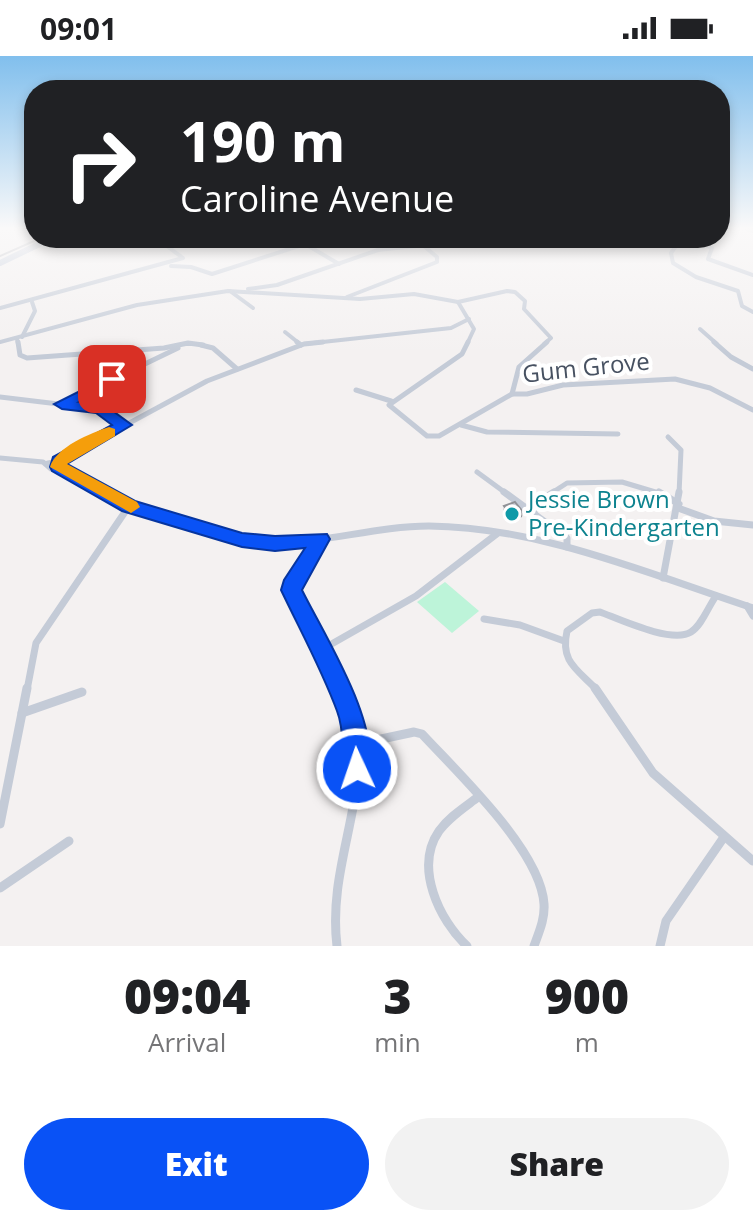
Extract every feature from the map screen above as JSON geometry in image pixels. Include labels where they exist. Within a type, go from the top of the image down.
[{"type":"street","points":[[0,308],[146,271]]},
{"type":"street","points":[[202,271],[212,274],[223,271]]},
{"type":"street","points":[[0,342],[137,305],[277,285],[320,271]]},
{"type":"street","points":[[343,298],[415,271]]},
{"type":"street","points":[[685,271],[738,291],[742,306],[753,312]]},
{"type":"street","points":[[230,290],[343,298],[414,294],[458,302],[494,292],[515,292],[525,301],[524,309],[551,338],[519,367],[512,394]]},
{"type":"street","points":[[230,290],[253,308]]},
{"type":"street","points":[[32,302],[35,306],[33,319],[20,338],[20,355],[27,358],[164,348],[188,343],[213,348],[237,369]]},
{"type":"street","points":[[356,390],[391,401],[462,354],[474,329],[458,302]]},
{"type":"street","points":[[0,458],[48,463],[51,469],[124,425],[207,381],[301,345],[451,328],[469,319]]},
{"type":"street","points":[[700,329],[731,357],[753,369]]},
{"type":"street","points":[[285,332],[301,345]]},
{"type":"street","points":[[62,404],[162,354],[183,346],[203,345]]},
{"type":"street","name":"Gum Grove","points":[[391,401],[390,408],[427,436],[439,436],[512,394],[527,394],[554,386],[663,378],[710,388],[753,410]]},
{"type":"street","points":[[0,397],[100,409],[124,425]]},
{"type":"street","points":[[461,425],[487,432],[618,434]]},
{"type":"street","points":[[663,578],[668,539],[678,506],[681,450],[668,437]]},
{"type":"street","points":[[59,464],[129,506],[251,542],[275,544],[428,526],[498,533],[567,547],[663,578],[750,607],[753,616]]},
{"type":"street","points":[[477,472],[567,538],[567,547]]},
{"type":"street","points":[[534,513],[533,505],[567,483],[632,483],[656,490],[678,506],[714,521],[753,525]]},
{"type":"street","points":[[0,824],[38,637],[129,506]]},
{"type":"street","points":[[321,650],[416,596],[498,533]]},
{"type":"street","points":[[320,539],[291,586],[349,710],[358,744],[357,769],[334,889],[337,946]]},
{"type":"street","points":[[716,596],[691,632],[684,635],[664,634],[600,612],[592,613],[567,631],[564,641],[566,658],[601,694],[653,773],[753,861]]},
{"type":"street","points":[[484,619],[520,625],[564,641]]},
{"type":"street","points":[[22,713],[82,692]]},
{"type":"street","points":[[358,744],[414,732],[422,734],[526,851],[538,875],[543,899],[542,921],[534,946]]},
{"type":"street","points":[[467,946],[439,908],[433,890],[432,852],[435,838],[442,828],[478,797]]},
{"type":"street","points":[[660,946],[666,921],[724,837]]},
{"type":"street","points":[[0,888],[69,841]]},
{"type":"green space","points":[[445,582],[479,611],[452,633],[417,602]]},
{"type":"building","points":[[515,502],[523,512],[512,516],[504,506]]},
{"type":"slow traffic","points":[[109,433],[59,461],[58,467],[131,507]]},
{"type":"place","name":"Jessie Brown Pre-Kindergarten","points":[[512,514]]},
{"type":"route","points":[[112,379],[62,404],[100,409],[124,425],[76,450],[59,461],[58,467],[129,506],[242,540],[275,544],[320,539],[291,590],[349,710],[357,736],[357,769]]}]
